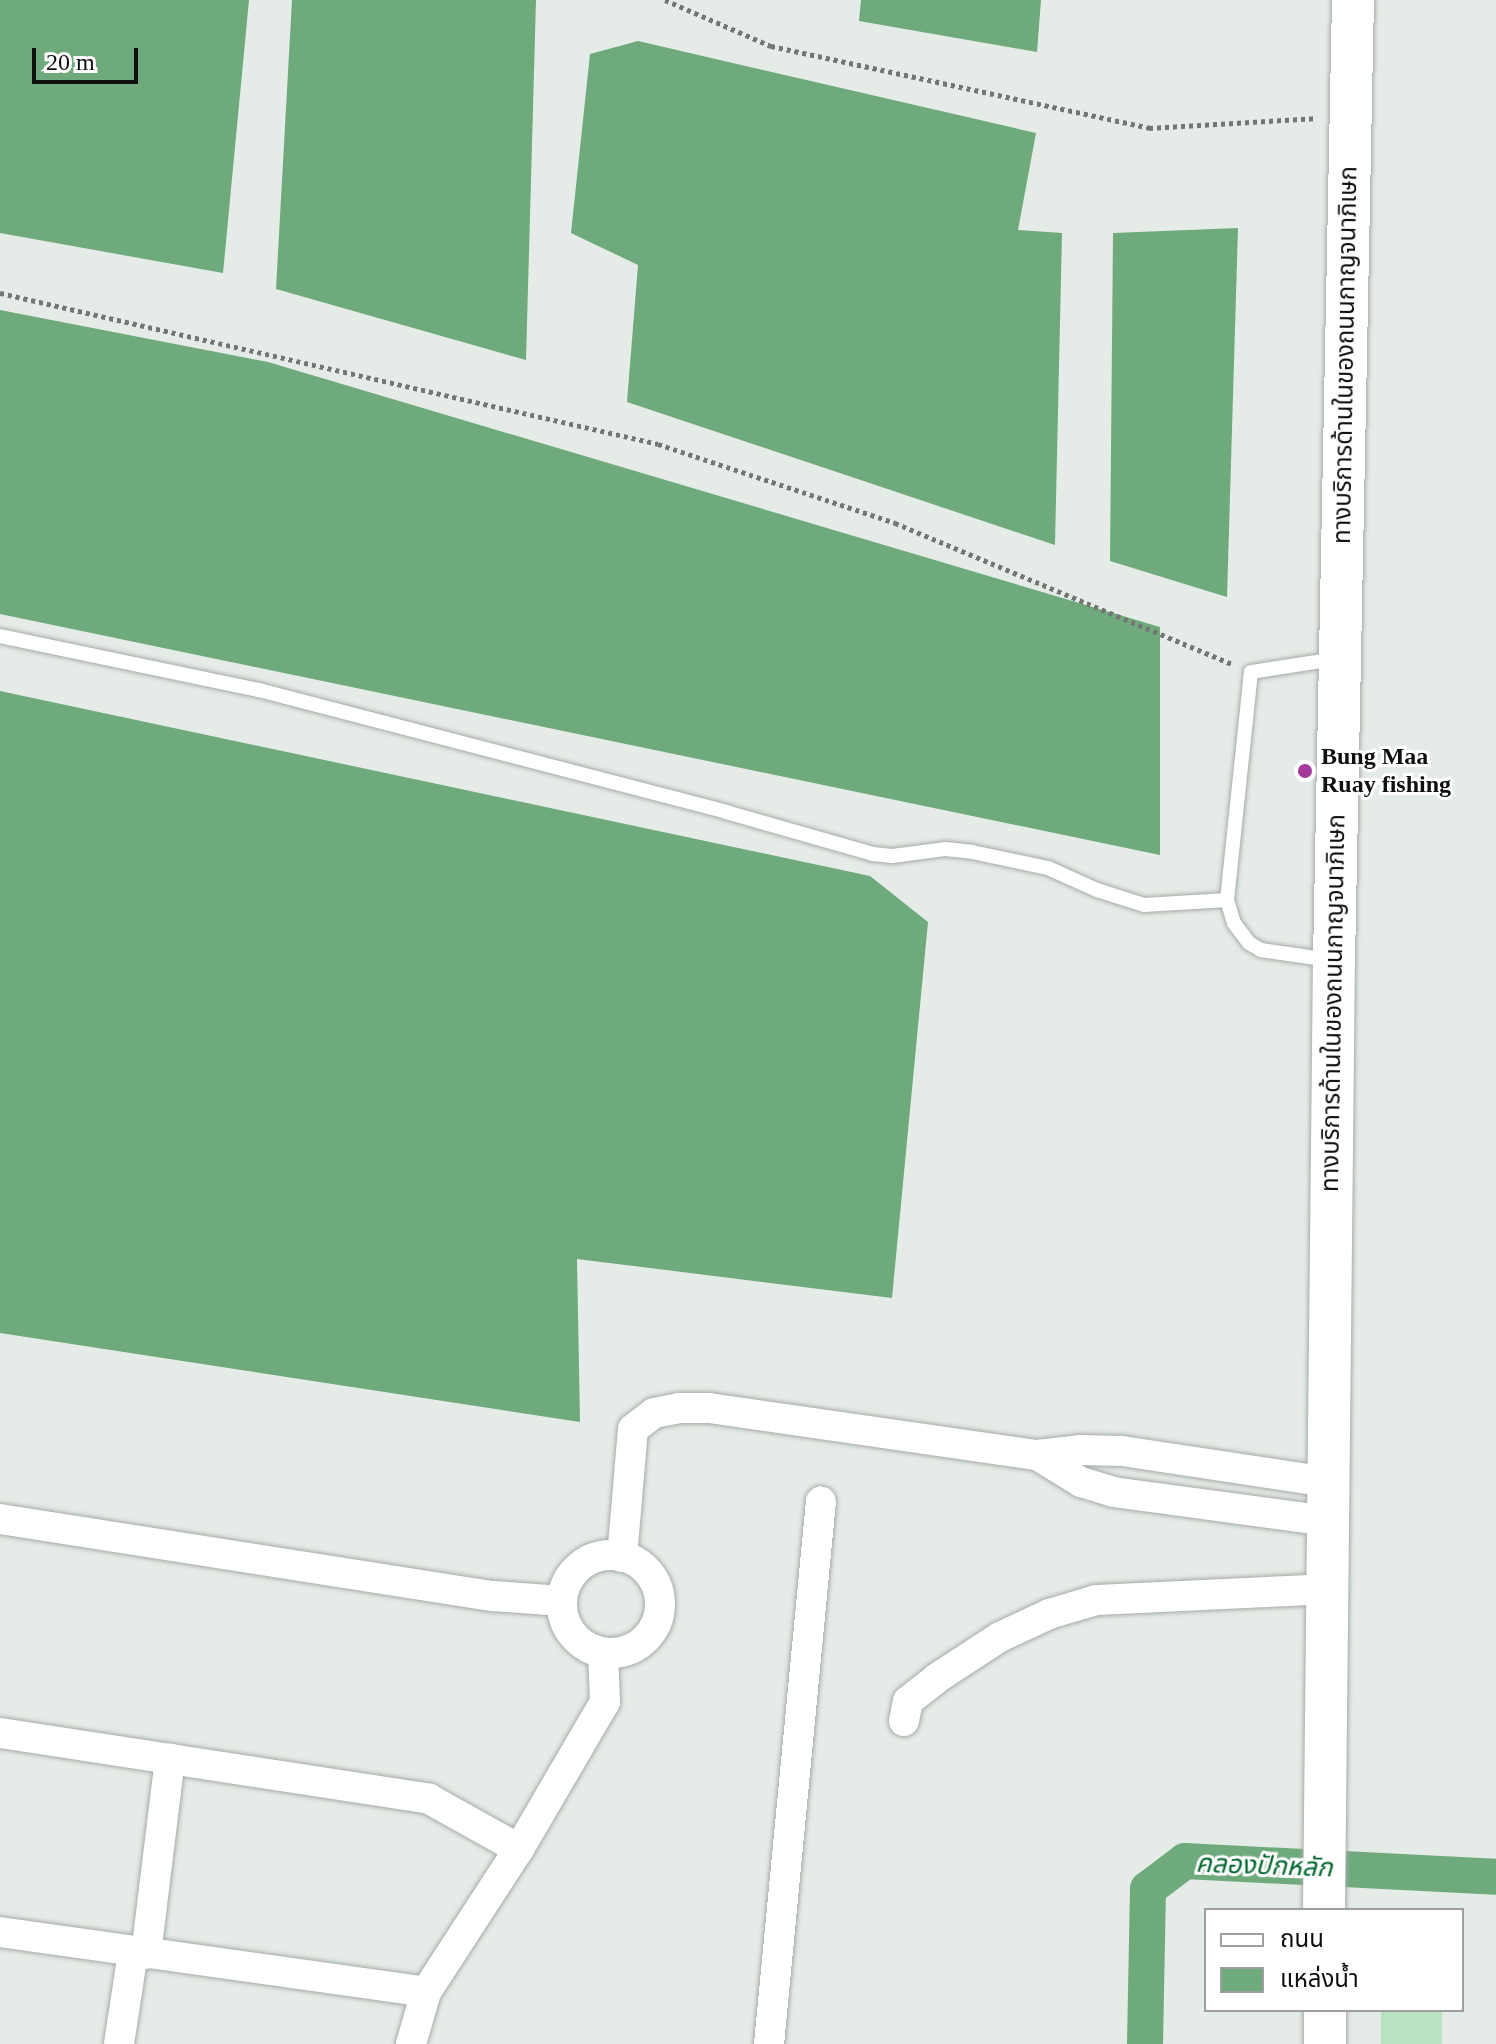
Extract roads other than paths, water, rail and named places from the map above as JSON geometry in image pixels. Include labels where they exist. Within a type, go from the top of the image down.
[{"type":"main road","name":"ทางบริการด้านในของถนนกาญจนาภิเษก","points":[[1324,1908],[1334,961],[1353,0]]},
{"type":"main road","points":[[1325,2012],[1325,2044]]},
{"type":"street","points":[[622,1557],[633,1429],[654,1413],[709,1408],[1037,1455],[1080,1450],[1122,1451],[1327,1501]]},
{"type":"street","points":[[1037,1455],[1081,1482],[1113,1492],[1327,1501]]},
{"type":"street","points":[[769,2044],[821,1501]]},
{"type":"street","points":[[0,1519],[494,1596],[562,1601]]},
{"type":"street","points":[[608,1554],[631,1558],[651,1573],[660,1594],[659,1618],[647,1639],[627,1651],[603,1653],[581,1643],[566,1625],[562,1601],[568,1579],[585,1561],[608,1554]]},
{"type":"street","points":[[904,1721],[908,1701],[937,1678],[1000,1637],[1049,1614],[1096,1600],[1326,1589]]},
{"type":"street","points":[[411,2044],[426,1992],[519,1849],[605,1702],[603,1653]]},
{"type":"street","points":[[0,1733],[429,1799],[519,1849]]},
{"type":"street","points":[[119,2044],[140,1953],[170,1758]]},
{"type":"street","points":[[0,1932],[426,1992]]},
{"type":"lane","points":[[0,636],[259,690],[726,812],[873,854],[892,856],[945,849],[972,852],[1048,868],[1144,905],[1227,900]]},
{"type":"lane","points":[[1334,961],[1261,950],[1249,943],[1234,923],[1227,900],[1251,672],[1339,659]]},
{"type":"water","points":[[0,0],[249,0],[223,273],[0,233]]},
{"type":"water","points":[[292,0],[536,0],[526,360],[276,289]]},
{"type":"water","points":[[861,0],[1041,0],[1037,52],[859,21]]},
{"type":"water","points":[[638,41],[1036,133],[1018,230],[1062,233],[1055,545],[627,402],[638,265],[571,233],[590,54]]},
{"type":"water","points":[[1238,228],[1227,597],[1110,561],[1113,233]]},
{"type":"water","points":[[0,310],[268,362],[1160,627],[1160,855],[0,614]]},
{"type":"water","points":[[0,691],[870,876],[928,922],[892,1298],[577,1259],[580,1422],[0,1333]]},
{"type":"waterway","name":"คลองปักหลัก","points":[[1145,2044],[1148,1889],[1185,1861],[1496,1877]]},
{"type":"place","name":"Bung Maa Ruay fishing","points":[[1305,771]]}]
